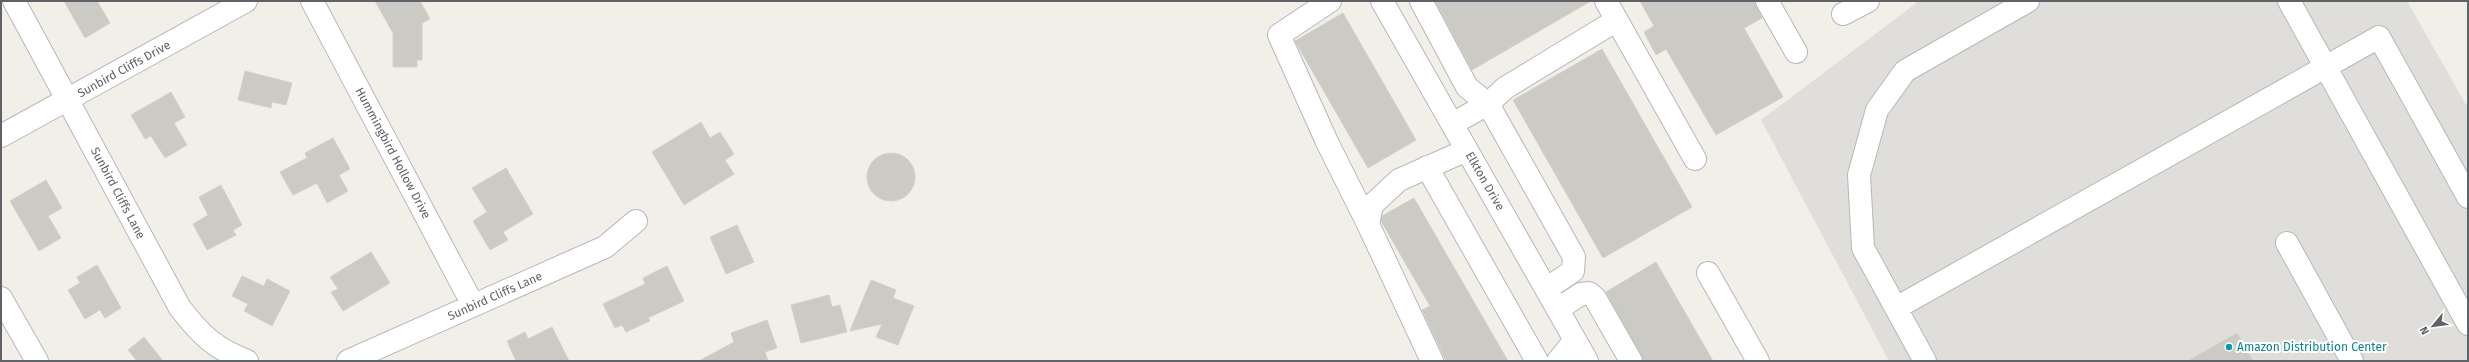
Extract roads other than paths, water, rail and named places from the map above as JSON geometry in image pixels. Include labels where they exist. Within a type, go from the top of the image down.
[{"type":"street","name":"Sunbird Cliffs Lane","points":[[14,1],[180,308],[199,333],[228,354],[247,361]]},
{"type":"street","name":"Sunbird Cliffs Drive","points":[[1,136],[246,1]]},
{"type":"street","name":"Hummingbird Hollow Drive","points":[[312,1],[474,305]]},
{"type":"street","points":[[1330,1],[1279,35],[1327,142],[1368,224],[1432,361]]},
{"type":"street","name":"Elkton Drive","points":[[1382,1],[1587,361]]},
{"type":"street","points":[[1421,1],[1467,87],[1488,104],[1574,257],[1573,271],[1546,289]]},
{"type":"street","points":[[1606,1],[1695,159]]},
{"type":"street","points":[[1767,1],[1796,52]]},
{"type":"street","points":[[1843,14],[1868,1]]},
{"type":"street","points":[[1925,361],[1863,248],[1859,175],[1877,110],[1905,71],[2028,1]]},
{"type":"street","points":[[2288,1],[2468,324]]},
{"type":"street","points":[[1452,124],[1488,104],[1505,88],[1617,20]]},
{"type":"street","points":[[1896,308],[2379,37],[2468,197]]},
{"type":"street","points":[[1368,224],[1372,206],[1398,180],[1466,150]]},
{"type":"street","points":[[1427,167],[1537,361]]},
{"type":"street","name":"Sunbird Cliffs Lane","points":[[348,361],[605,247],[636,220]]},
{"type":"street","points":[[2287,243],[2352,361]]},
{"type":"street","points":[[1708,273],[1758,361]]},
{"type":"street","points":[[1558,309],[1581,294],[1589,293],[1595,298],[1631,361]]},
{"type":"street","points":[[1,298],[37,361]]},
{"type":"street","points":[[1558,361],[1575,340]]},
{"type":"place","name":"Amazon Distribution Center","points":[[2229,347]]}]
